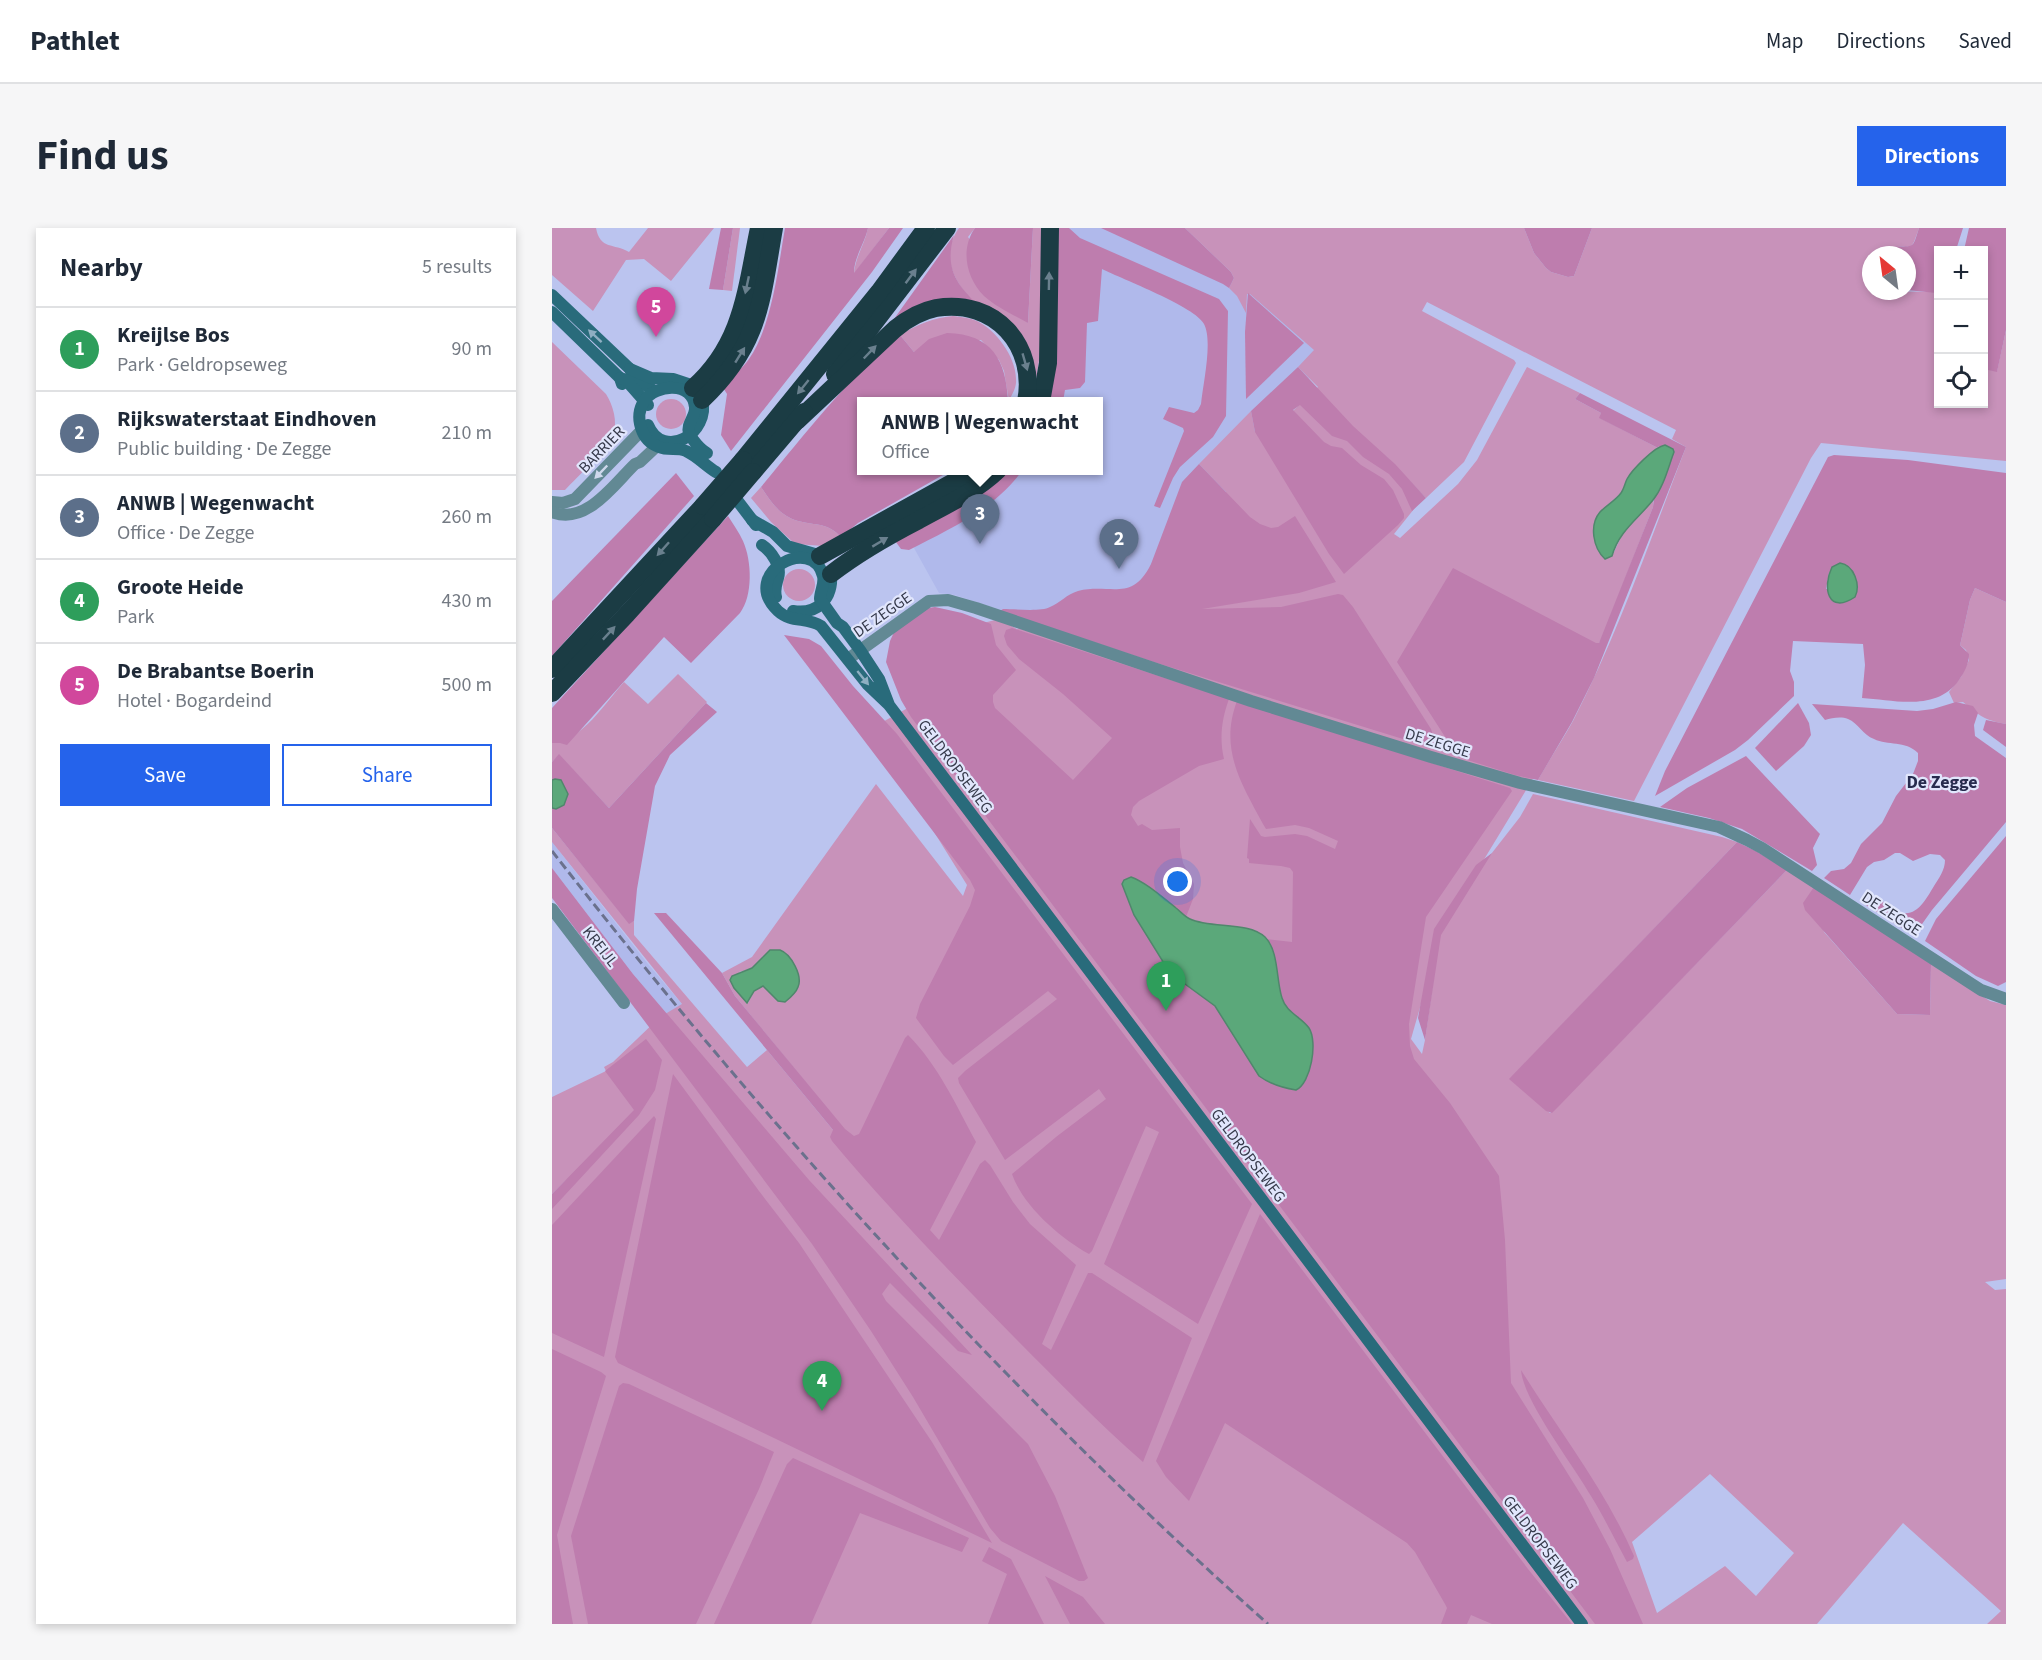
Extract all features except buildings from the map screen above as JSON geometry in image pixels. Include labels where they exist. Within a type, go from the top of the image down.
[{"type":"highway","points":[[692,391],[729,343],[740,317],[759,228]]},
{"type":"highway","points":[[692,391],[728,372],[745,346],[760,307],[774,228]]},
{"type":"highway","points":[[879,292],[914,228]]},
{"type":"highway","points":[[552,693],[627,614],[708,512],[748,466],[926,228]]},
{"type":"highway","points":[[797,421],[874,325],[947,228]]},
{"type":"highway","points":[[1042,397],[1048,363],[1050,228]]},
{"type":"highway","points":[[748,466],[895,329],[911,317],[943,307],[961,307],[977,311],[994,319],[1010,333],[1020,347],[1027,365],[1029,382],[1027,397]]},
{"type":"highway","points":[[823,564],[839,544],[843,545],[968,475]]},
{"type":"highway","points":[[823,564],[850,560],[964,495],[992,475]]},
{"type":"highway","points":[[552,669],[708,512]]},
{"type":"main road","points":[[552,295],[630,369],[634,377],[650,394],[648,424],[655,442]]},
{"type":"main road","points":[[552,312],[620,378],[650,394]]},
{"type":"main road","points":[[655,442],[683,440],[692,433],[702,415],[692,391],[673,379],[650,394],[639,418],[642,430],[655,442],[682,449],[716,472]]},
{"type":"main road","points":[[692,433],[702,451],[707,453],[716,472],[779,551],[792,554],[810,551],[823,564],[831,588],[825,601],[814,609],[802,612],[777,606]]},
{"type":"main road","points":[[752,520],[762,545],[767,549],[779,574],[775,591],[777,606],[786,617],[811,620],[821,626],[868,685],[889,705]]},
{"type":"main road","points":[[775,567],[792,554]]},
{"type":"main road","points":[[825,601],[841,619],[843,627],[879,678],[889,705]]},
{"type":"main road","name":"GELDROPSEWEG","points":[[889,705],[1582,1624]]},
{"type":"street","name":"BARRIER","points":[[552,502],[563,503],[575,499],[642,430]]},
{"type":"street","name":"BARRIER","points":[[552,512],[567,516],[590,508],[635,464],[636,458],[655,442]]},
{"type":"street","name":"DE ZEGGE","points":[[848,659],[929,602],[943,600],[955,602],[1251,701],[1431,758],[1520,783],[1719,827],[1748,840],[1981,990],[2006,999]]},
{"type":"street","name":"KREIJL","points":[[552,909],[624,1003]]},
{"type":"shaded area","points":[[552,228],[596,228],[604,243],[629,252],[648,228],[714,228],[671,281],[644,259],[626,260],[593,311],[552,275]]},
{"type":"shaded area","points":[[721,228],[733,228],[723,290],[709,289]]},
{"type":"shaded area","points":[[733,228],[740,228],[732,291],[723,290]]},
{"type":"shaded area","points":[[785,228],[868,228],[854,273],[889,228],[903,228],[872,272],[731,451],[721,435],[727,394],[722,386],[740,370],[757,346],[769,314]]},
{"type":"shaded area","points":[[868,228],[889,228],[854,274],[856,262]]},
{"type":"shaded area","points":[[959,228],[975,228],[968,237],[1028,323],[1033,228],[1043,228],[1040,354],[1036,380],[1029,358],[1018,344],[971,299],[959,283],[951,266],[950,247]]},
{"type":"shaded area","points":[[975,228],[1033,228],[1028,323],[989,300],[973,281],[967,263],[967,254],[970,236]]},
{"type":"shaded area","points":[[1057,228],[1069,228],[1080,238],[1219,299],[1228,311],[1226,416],[1213,437],[1180,467],[1160,508],[1154,506],[1184,431],[1183,428],[1163,419],[1169,407],[1194,413],[1201,404],[1208,341],[1207,331],[1198,317],[1158,294],[1102,269],[1098,321],[1087,323],[1085,382],[1080,388],[1065,390],[1064,397],[1044,397]]},
{"type":"shaded area","points":[[1063,228],[1124,228],[1201,260],[1329,346],[1157,618],[1007,612],[955,595],[939,593],[914,548],[922,535],[1004,475],[1103,475],[1103,397],[1051,397]]},
{"type":"shaded area","points":[[1101,228],[1185,228],[1231,272],[1234,278],[1229,288]]},
{"type":"shaded area","points":[[1185,228],[1524,228],[1534,253],[1546,268],[1551,272],[1568,277],[1574,276],[1592,228],[1919,228],[1910,246],[1862,246],[1862,300],[1916,300],[1916,292],[1934,292],[1934,408],[1988,408],[1988,370],[1997,371],[2006,330],[2006,461],[1821,443],[1811,458],[1634,801],[1538,780],[1573,721],[1605,654],[1633,586],[1686,447],[1672,439],[1676,430],[1427,302],[1422,311],[1516,363],[1464,462],[1426,498],[1385,455],[1422,499],[1394,534],[1400,538],[1458,484],[1477,460],[1527,367],[1580,393],[1575,399],[1601,413],[1600,418],[1658,448],[1627,478],[1622,492],[1598,514],[1595,526],[1612,556],[1624,531],[1653,500],[1653,507],[1602,638],[1599,643],[1596,643],[1600,649],[1531,782],[1443,927],[1488,858],[1520,817],[1533,794],[1737,842],[1510,1079],[1550,1113],[1552,1112],[1787,870],[1814,887],[1824,932],[1897,1014],[1930,1015],[1931,964],[1990,1001],[2006,1005],[2006,1279],[1985,1282],[1995,1290],[2006,1289],[2006,1624],[1987,1624],[2001,1611],[1903,1523],[1817,1624],[552,1624],[552,1198],[567,1179],[552,1194],[552,1097],[606,1071],[604,1067],[613,1062],[660,1017],[682,1004],[552,842],[552,828],[629,923],[634,921],[634,935],[747,1067],[767,1050],[833,1130],[843,1128],[735,996],[722,973],[752,957],[876,784],[963,896],[967,885],[870,729],[915,704],[936,635],[999,619],[1017,629],[1053,609],[1115,612],[1226,492],[1199,464],[1251,411],[1255,432],[1275,428],[1318,387],[1298,367],[1314,350],[1250,294],[1247,294],[1246,313],[1237,296],[1229,288],[1234,278],[1231,272]],"holes":[[[1439,941],[1425,1040],[1422,1054],[1411,1039]],[[763,956],[767,989],[763,986],[754,991],[748,1003],[739,972],[753,967]],[[1710,1474],[1794,1553],[1756,1596],[1725,1566],[1657,1613],[1632,1542]]]},
{"type":"shaded area","points":[[1524,228],[1592,228],[1574,276],[1568,277],[1551,272],[1546,268],[1534,253]]},
{"type":"shaded area","points":[[1919,228],[1963,228],[1957,246],[1934,246],[1934,293],[1916,291],[1916,246],[1909,246],[1915,240]]},
{"type":"shaded area","points":[[1969,228],[2006,228],[2006,330],[1997,372],[1988,370],[1988,246],[1965,246]]},
{"type":"shaded area","points":[[954,235],[951,258],[955,276],[965,292],[981,308],[889,326]]},
{"type":"shaded area","points":[[1248,293],[1304,343],[1246,399],[1245,332]]},
{"type":"shaded area","points":[[953,316],[977,321],[998,338],[1009,353],[1015,371],[1015,388],[1011,397],[1008,397],[1004,371],[999,360],[981,340],[914,352],[900,335],[939,318]]},
{"type":"shaded area","points":[[947,333],[975,338],[986,344],[1000,362],[1008,397],[857,397],[857,475],[943,475],[858,523],[841,537],[826,527],[792,519],[776,508],[761,487],[827,408],[862,370],[900,335],[914,352],[929,339]]},
{"type":"shaded area","points":[[552,342],[606,394],[613,408],[615,419],[610,441],[565,490],[552,490]]},
{"type":"shaded area","points":[[1298,367],[1353,426],[1395,464],[1426,498],[1412,511],[1402,489],[1389,474],[1363,457],[1347,441],[1332,436],[1300,405],[1293,410],[1324,442],[1342,448],[1361,465],[1384,479],[1393,490],[1404,514],[1404,518],[1398,525],[1344,574],[1329,554],[1255,432],[1251,411]]},
{"type":"shaded area","points":[[1580,393],[1686,447],[1594,678],[1572,722],[1538,780],[1458,757],[1397,662],[1453,568],[1599,643],[1653,507],[1659,446],[1658,448],[1599,418],[1601,413],[1575,399]]},
{"type":"shaded area","points":[[671,399],[682,403],[686,414],[682,425],[671,429],[660,425],[656,414],[660,403]]},
{"type":"shaded area","points":[[1665,445],[1674,452],[1660,489],[1624,532],[1612,556],[1605,559],[1595,543],[1594,523],[1597,517],[1621,493],[1627,479],[1638,465],[1649,454]]},
{"type":"shaded area","points":[[1834,455],[1908,460],[2006,473],[2006,602],[1975,588],[1960,645],[1969,654],[1966,668],[1950,690],[1939,697],[1927,700],[1901,702],[1862,698],[1865,665],[1863,644],[1793,641],[1790,671],[1794,682],[1794,696],[1735,750],[1655,796],[1665,771],[1828,457]],"holes":[[[1834,566],[1848,566],[1857,581],[1826,589],[1829,573]]]},
{"type":"shaded area","points":[[1199,464],[1250,517],[1260,524],[1271,528],[1278,527],[1295,516],[1336,582],[1299,593],[1202,609],[1281,607],[1338,594],[1343,595],[1431,729],[1434,738],[1429,747],[1157,663],[1000,611],[1003,609],[1046,609],[1078,591],[1128,588],[1136,584],[1151,564],[1182,482]]},
{"type":"shaded area","points":[[676,473],[694,496],[552,656],[552,601]]},
{"type":"shaded area","points":[[995,475],[1019,475],[985,507],[909,550],[901,549],[893,538]]},
{"type":"shaded area","points":[[761,487],[772,503],[786,516],[826,527],[841,537],[824,546],[795,544],[771,522],[751,498]]},
{"type":"shaded area","points":[[728,516],[743,541],[748,558],[749,588],[740,613],[691,663],[664,637],[567,745],[552,743],[552,708]]},
{"type":"shaded area","points":[[1840,563],[1849,567],[1855,576],[1857,592],[1855,597],[1839,603],[1830,597],[1828,583],[1832,567]]},
{"type":"shaded area","points":[[799,569],[810,574],[815,585],[810,596],[799,601],[788,596],[783,585],[788,574]]},
{"type":"shaded area","points":[[1975,588],[2006,602],[2006,724],[1983,717],[1963,702],[1954,703],[1949,692],[1961,677],[1969,660],[1966,650],[1960,645]]},
{"type":"shaded area","points":[[935,607],[962,613],[991,624],[996,645],[1016,670],[993,695],[995,708],[1073,780],[1112,738],[1063,694],[1019,659],[1007,645],[1004,636],[1006,630],[1012,628],[1229,699],[1222,728],[1224,759],[1199,766],[1139,801],[1133,807],[1131,815],[1138,826],[1142,824],[1152,830],[1180,828],[1183,863],[1194,884],[1193,899],[1186,917],[1138,880],[1131,877],[1124,880],[1134,915],[1170,973],[1215,1006],[1235,1036],[1311,1063],[1312,1036],[1308,1027],[1282,1001],[1270,944],[1266,939],[1292,942],[1293,872],[1290,868],[1281,866],[1249,863],[1247,858],[1250,819],[1261,836],[1265,837],[1295,834],[1307,836],[1335,849],[1338,841],[1309,828],[1295,825],[1266,829],[1240,780],[1235,765],[1230,735],[1237,701],[1510,788],[1512,791],[1426,917],[1409,1024],[1410,1046],[1414,1059],[1450,1103],[1499,1176],[1505,1240],[1511,1383],[1583,1498],[1610,1549],[1643,1624],[1595,1624],[911,717],[901,700],[886,662],[890,641],[895,630],[928,608]]},
{"type":"shaded area","points":[[784,635],[809,639],[821,646],[853,686],[897,734],[1252,1204],[1198,1324],[1104,1264],[1159,1132],[1146,1126],[1089,1254],[1066,1239],[1044,1220],[1025,1198],[1012,1174],[1106,1099],[1099,1089],[1005,1160],[959,1083],[958,1078],[965,1071],[1057,999],[1048,991],[953,1065],[916,1018],[920,1004],[970,906],[975,890],[970,880]]},
{"type":"shaded area","points":[[678,674],[707,702],[609,808],[559,755],[552,762],[552,743],[563,741],[583,729],[624,682],[648,704]]},
{"type":"shaded area","points":[[1956,702],[1973,706],[1978,713],[1974,725],[1975,736],[2006,758],[2006,822],[1932,910],[1915,934],[1861,902],[1876,896],[1902,913],[1914,911],[1923,903],[1941,874],[1945,860],[1940,855],[1930,854],[1913,861],[1900,853],[1895,853],[1884,860],[1874,862],[1867,867],[1850,895],[1824,878],[1831,871],[1844,869],[1851,863],[1861,844],[1882,823],[1896,796],[1913,774],[1918,761],[1918,753],[1908,746],[1879,741],[1870,737],[1848,719],[1839,717],[1825,720],[1812,704],[1917,711]]},
{"type":"shaded area","points":[[706,703],[717,712],[670,755],[655,786],[637,889],[634,921],[629,924],[552,828],[552,808],[556,809],[568,794],[561,781],[552,780],[552,762],[559,754],[609,808]]},
{"type":"shaded area","points":[[1798,703],[1809,723],[1811,735],[1804,746],[1776,771],[1755,748]]},
{"type":"shaded area","points":[[1986,720],[2006,724],[2006,747],[1983,730]]},
{"type":"shaded area","points":[[1746,756],[1820,834],[1813,848],[1817,865],[1812,871],[1742,829],[1709,818],[1660,807],[1687,788]]},
{"type":"shaded area","points":[[552,780],[561,780],[568,794],[564,805],[556,809],[552,808]]},
{"type":"shaded area","points":[[2006,836],[2006,982],[1998,986],[1976,976],[1925,941],[1936,919]]},
{"type":"shaded area","points":[[552,842],[648,964],[821,1168],[809,1180],[633,974],[552,868]]},
{"type":"shaded area","points":[[1737,842],[1787,870],[1552,1113],[1546,1111],[1509,1079]]},
{"type":"shaded area","points":[[1492,853],[1441,935],[1425,1040],[1418,1018],[1434,929],[1476,865]]},
{"type":"shaded area","points":[[552,868],[633,974],[809,1180],[972,1355],[958,1351],[890,1283],[882,1294],[886,1301],[1028,1444],[1055,1496],[1088,1578],[1079,1581],[1001,1541],[990,1528],[913,1397],[812,1244],[552,898]]},
{"type":"shaded area","points":[[1131,877],[1149,887],[1190,919],[1208,924],[1249,929],[1258,932],[1270,943],[1284,1003],[1306,1024],[1312,1034],[1312,1062],[1306,1079],[1296,1090],[1272,1083],[1259,1076],[1215,1006],[1170,973],[1134,915],[1122,884],[1124,880]]},
{"type":"shaded area","points":[[1814,887],[1931,964],[1930,1015],[1897,1014],[1805,910],[1803,903]]},
{"type":"shaded area","points":[[654,913],[666,913],[722,973],[735,996],[845,1129],[854,1136],[859,1134],[905,1038],[908,1035],[919,1047],[946,1086],[976,1142],[930,1230],[939,1240],[980,1164],[985,1160],[1030,1224],[1076,1265],[1042,1344],[1051,1350],[1088,1273],[1092,1273],[1192,1338],[1143,1462],[1015,1338],[876,1192],[832,1141],[830,1137],[833,1130]]},
{"type":"shaded area","points":[[770,950],[784,952],[792,961],[799,977],[797,989],[785,1002],[778,1001],[763,986],[754,991],[747,1003],[730,980],[732,976],[752,968]]},
{"type":"shaded area","points":[[646,1039],[662,1060],[655,1090],[639,1115],[552,1209],[552,1194],[634,1110],[605,1071]]},
{"type":"shaded area","points":[[673,1074],[799,1243],[932,1442],[992,1543],[618,1363],[615,1357]]},
{"type":"shaded area","points":[[654,1116],[656,1119],[604,1357],[552,1333],[552,1225]]},
{"type":"shaded area","points":[[1260,1214],[1572,1624],[1492,1624],[1471,1615],[1467,1624],[1441,1624],[1447,1608],[1415,1552],[1407,1543],[1225,1423],[1189,1501],[1166,1477],[1156,1461]]},
{"type":"shaded area","points":[[552,1349],[606,1376],[557,1535],[573,1624],[552,1624]]},
{"type":"shaded area","points":[[1521,1370],[1609,1507],[1634,1556],[1633,1559],[1627,1562],[1596,1504],[1550,1433],[1530,1398]]},
{"type":"shaded area","points":[[623,1383],[774,1452],[696,1624],[588,1624],[571,1536],[619,1386]]},
{"type":"shaded area","points":[[793,1458],[969,1538],[962,1552],[860,1513],[811,1624],[714,1624],[787,1464]]},
{"type":"shaded area","points":[[989,1547],[1011,1559],[1044,1624],[988,1624],[1007,1574],[982,1561]]},
{"type":"shaded area","points":[[1045,1576],[1083,1597],[1105,1624],[1070,1624]]},
{"type":"railway","points":[[552,851],[718,1056],[893,1254],[983,1350],[1076,1443],[1268,1624]]},
{"type":"place","name":"De Brabantse Boerin","points":[[656,337]]},
{"type":"place","name":"ANWB | Wegenwacht","points":[[980,544]]},
{"type":"place","name":"Rijkswaterstaat Eindhoven","points":[[1119,569]]},
{"type":"place","name":"Kreijlse Bos","points":[[1166,1011]]},
{"type":"place","name":"Groote Heide","points":[[822,1411]]},
{"type":"district","name":"De Zegge","points":[[1942,782]]}]
